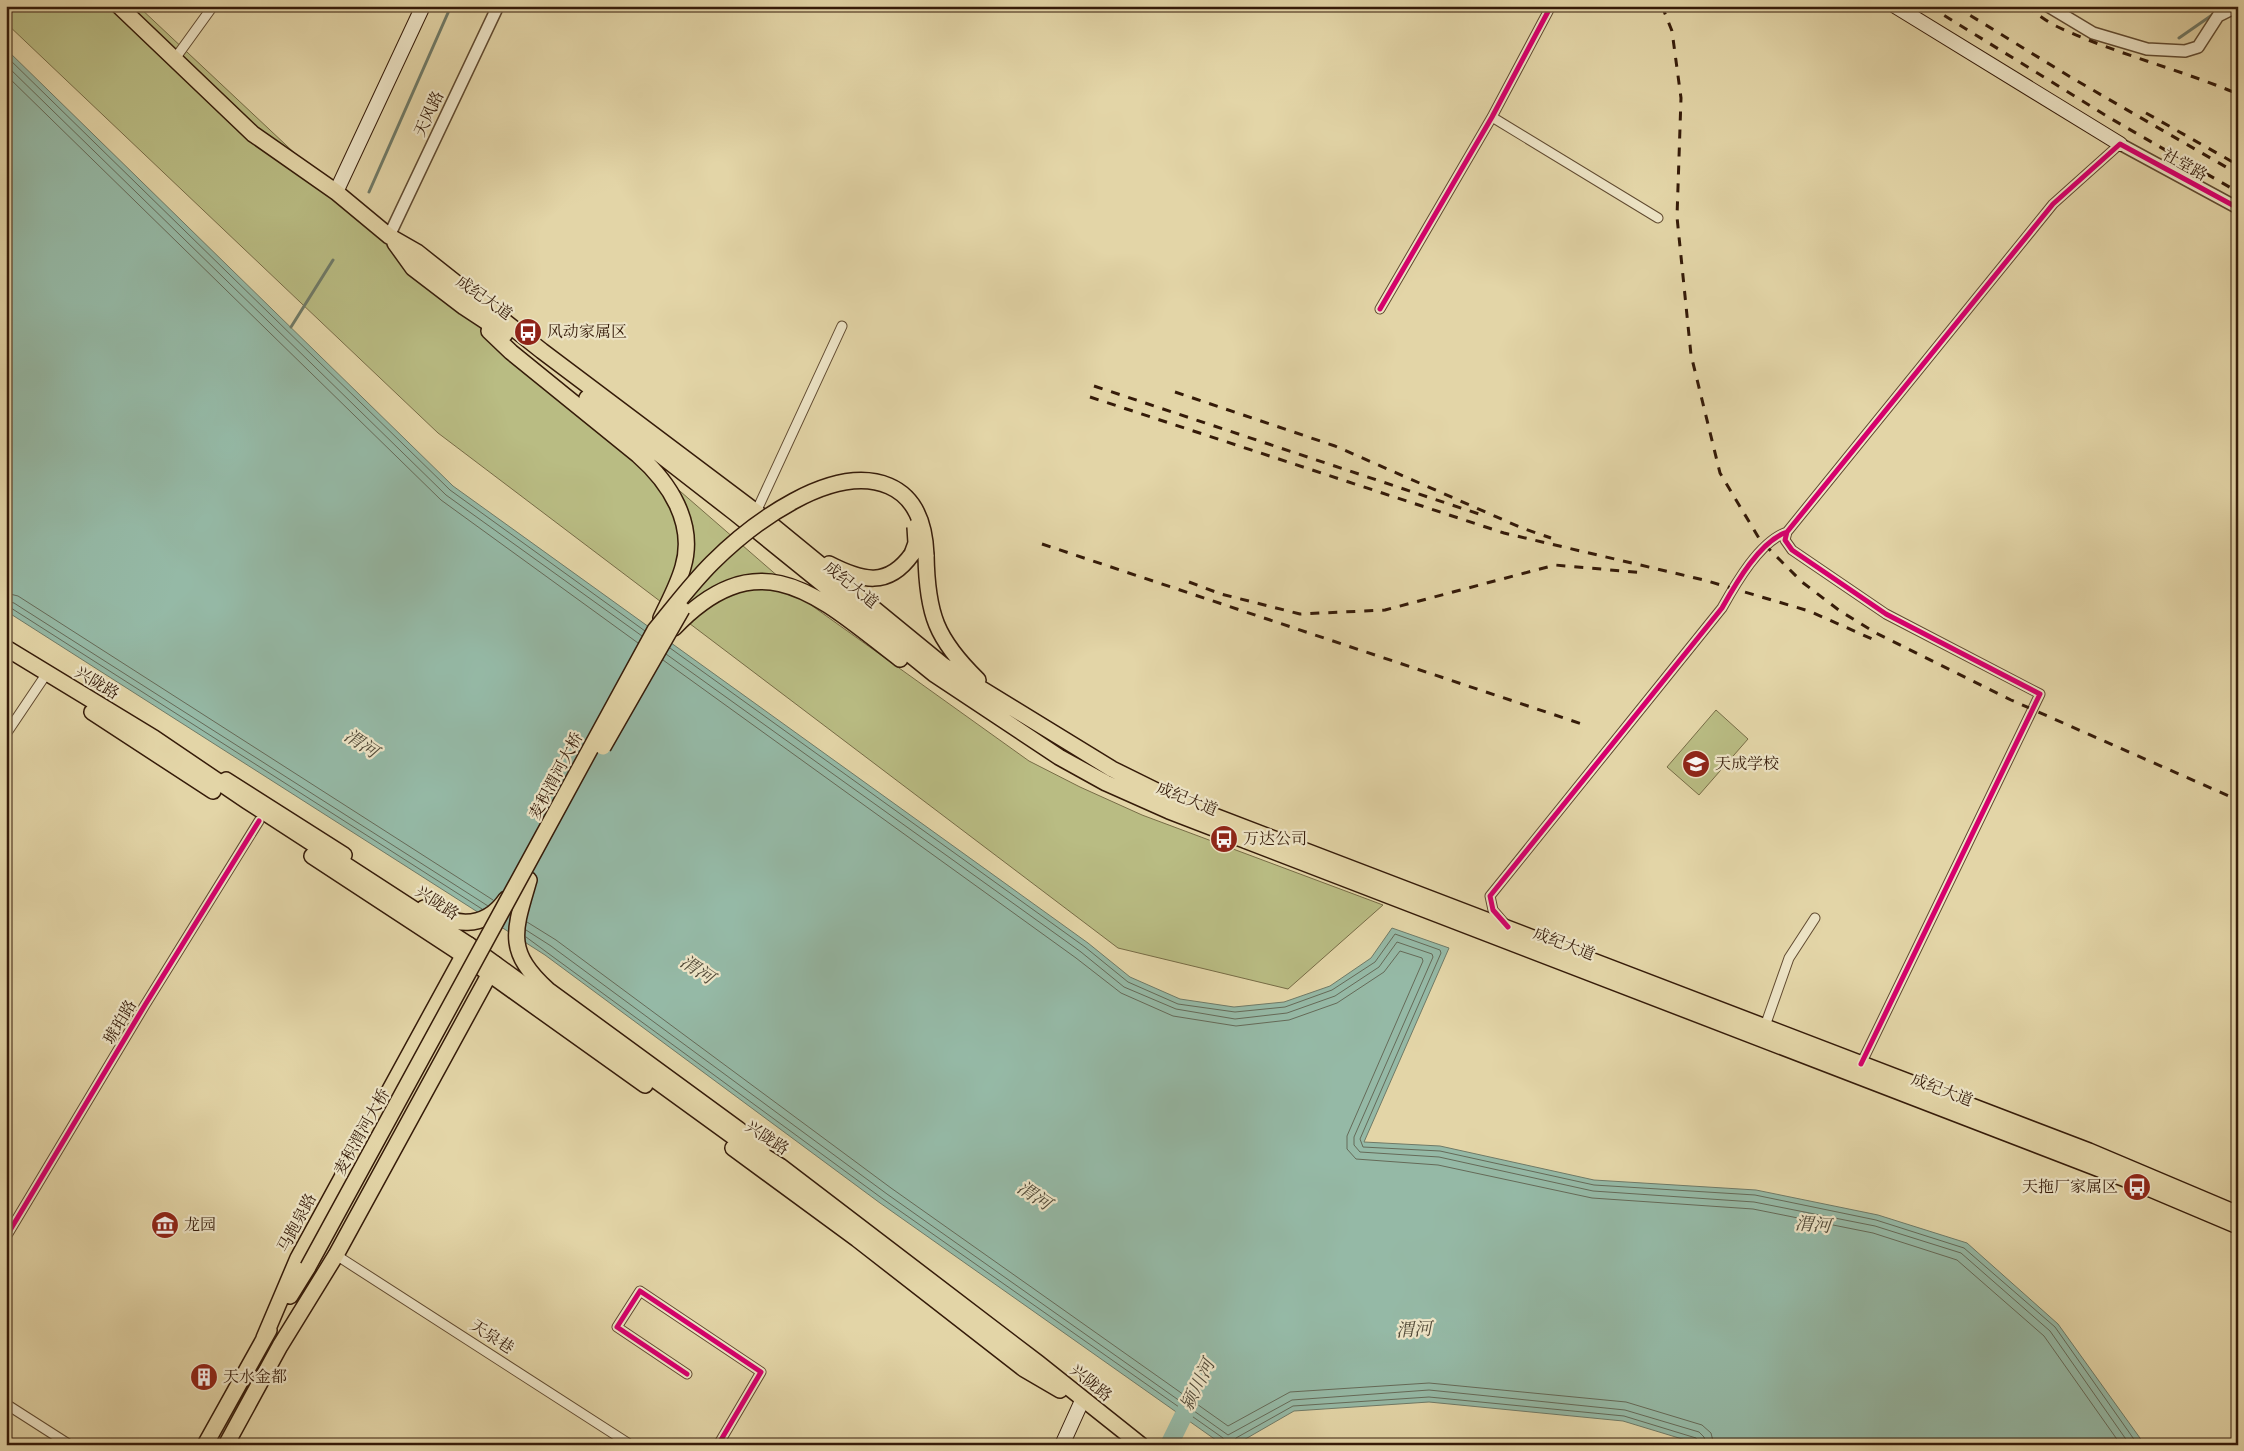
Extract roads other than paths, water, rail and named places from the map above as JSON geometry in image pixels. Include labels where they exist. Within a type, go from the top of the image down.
[{"type":"main road","name":"成纪大道","points":[[119,6],[253,134],[336,192],[390,236],[417,252],[542,351],[756,512],[944,666],[1001,702],[1148,788],[1342,866],[1508,927],[2089,1151],[2238,1214]]},
{"type":"main road","points":[[336,192],[423,6]]},
{"type":"main road","name":"社堂路","points":[[1895,6],[2120,144]]},
{"type":"main road","name":"成纪大道","points":[[390,236],[413,268],[464,307],[503,332],[734,513],[934,674],[1059,756],[1106,783],[1169,812],[2122,1177],[2238,1226]]},
{"type":"main road","points":[[464,307],[511,352],[656,470],[677,501],[683,520],[684,565],[660,634]]},
{"type":"main road","name":"麦积渭河大桥","points":[[311,1270],[660,634],[689,587],[739,538],[792,503],[816,491],[839,484],[870,481],[896,489],[906,496],[922,523],[919,555],[930,611],[939,632],[955,657],[1001,702]]},
{"type":"main road","points":[[803,551],[846,573],[864,579],[878,578],[894,573],[919,555]]},
{"type":"main road","points":[[660,634],[713,594],[748,582],[785,584],[821,600],[937,688],[1008,735],[1059,756]]},
{"type":"main road","name":"兴陇路","points":[[6,648],[44,677],[259,821],[466,950]]},
{"type":"main road","name":"兴陇路","points":[[6,659],[44,677],[154,738],[493,968],[735,1138],[780,1166],[1038,1363],[1106,1418]]},
{"type":"main road","points":[[154,738],[251,794],[416,903],[439,917],[454,923],[468,923],[492,913],[525,879]]},
{"type":"main road","points":[[525,879],[516,933],[518,950],[523,964],[548,990],[738,1129],[780,1166]]},
{"type":"main road","name":"马跑泉路","points":[[264,1338],[298,1258],[466,950]]},
{"type":"main road","points":[[226,1445],[280,1346],[336,1255],[493,968]]},
{"type":"main road","name":"兴陇路","points":[[493,968],[850,1233],[1024,1369],[1106,1418]]},
{"type":"main road","points":[[280,1346],[311,1270]]},
{"type":"main road","name":"马跑泉路","points":[[205,1445],[264,1338],[311,1270]]},
{"type":"main road","points":[[1062,1445],[1084,1405]]},
{"type":"main road","points":[[1070,1445],[1084,1405]]},
{"type":"main road","points":[[1106,1418],[1141,1445]]},
{"type":"street","points":[[174,60],[213,6]]},
{"type":"street","name":"天风路","points":[[390,236],[498,6]]},
{"type":"street","points":[[1380,309],[1492,117],[1551,6]]},
{"type":"street","points":[[2048,6],[2093,33],[2147,49],[2185,52],[2198,47],[2218,16],[2238,6]]},
{"type":"street","points":[[1492,117],[1658,218]]},
{"type":"street","points":[[1862,1064],[2040,694],[1886,614],[1792,550],[1785,540],[1787,532],[2053,204],[2120,144]]},
{"type":"street","name":"社堂路","points":[[2120,144],[2238,208]]},
{"type":"street","points":[[756,512],[842,326]]},
{"type":"street","points":[[1508,927],[1493,910],[1490,896],[1722,608],[1738,578],[1776,536],[1787,532]]},
{"type":"street","points":[[6,734],[44,677]]},
{"type":"street","name":"琥珀路","points":[[6,1237],[145,1005],[259,821]]},
{"type":"street","points":[[1764,1026],[1789,958],[1815,918]]},
{"type":"street","name":"天泉巷","points":[[336,1255],[628,1444]]},
{"type":"street","points":[[687,1374],[617,1327],[640,1291],[761,1372],[718,1445]]},
{"type":"street","points":[[6,1404],[70,1445]]},
{"type":"water","name":"渭河","points":[[6,49],[453,486],[1088,943],[1130,977],[1180,999],[1234,1007],[1284,1002],[1330,986],[1371,958],[1392,928],[1449,948],[1364,1142],[1440,1146],[1594,1180],[1756,1190],[1878,1215],[1967,1243],[2058,1324],[2145,1445],[1702,1445],[1623,1421],[1429,1402],[1294,1411],[1235,1445],[1223,1445],[880,1203],[545,955],[6,611]]},
{"type":"waterway","points":[[369,192],[451,6]]},
{"type":"waterway","points":[[2179,38],[2215,13]]},
{"type":"waterway","points":[[291,327],[333,260]]},
{"type":"waterway","name":"颍川河","points":[[1169,1445],[1193,1396]]},
{"type":"railway","points":[[1662,6],[1672,31],[1681,98],[1677,217],[1691,355],[1720,473],[1760,540],[1802,582],[1840,611],[1876,633],[2011,700],[2238,800]]},
{"type":"railway","points":[[1929,6],[2110,118],[2238,192]]},
{"type":"railway","points":[[1955,6],[2072,78],[2238,174]]},
{"type":"railway","points":[[2026,6],[2054,25],[2080,37],[2238,94]]},
{"type":"railway","points":[[2146,113],[2238,165]]},
{"type":"railway","points":[[1094,386],[1479,514]]},
{"type":"railway","points":[[1175,392],[1335,446],[1522,528],[1551,538]]},
{"type":"railway","points":[[1090,397],[1504,533],[1704,580],[1809,611],[1879,642]]},
{"type":"railway","points":[[1042,544],[1582,724]]},
{"type":"railway","points":[[1189,582],[1221,594],[1300,614],[1385,610],[1555,565],[1645,573]]},
{"type":"place","name":"风动家属区","points":[[528,332]]},
{"type":"place","name":"天成学校","points":[[1696,764]]},
{"type":"place","name":"万达公司","points":[[1224,839]]},
{"type":"place","name":"天拖厂家属区","points":[[2137,1187]]},
{"type":"place","name":"龙园","points":[[165,1225]]},
{"type":"place","name":"天水金都","points":[[204,1377]]}]
